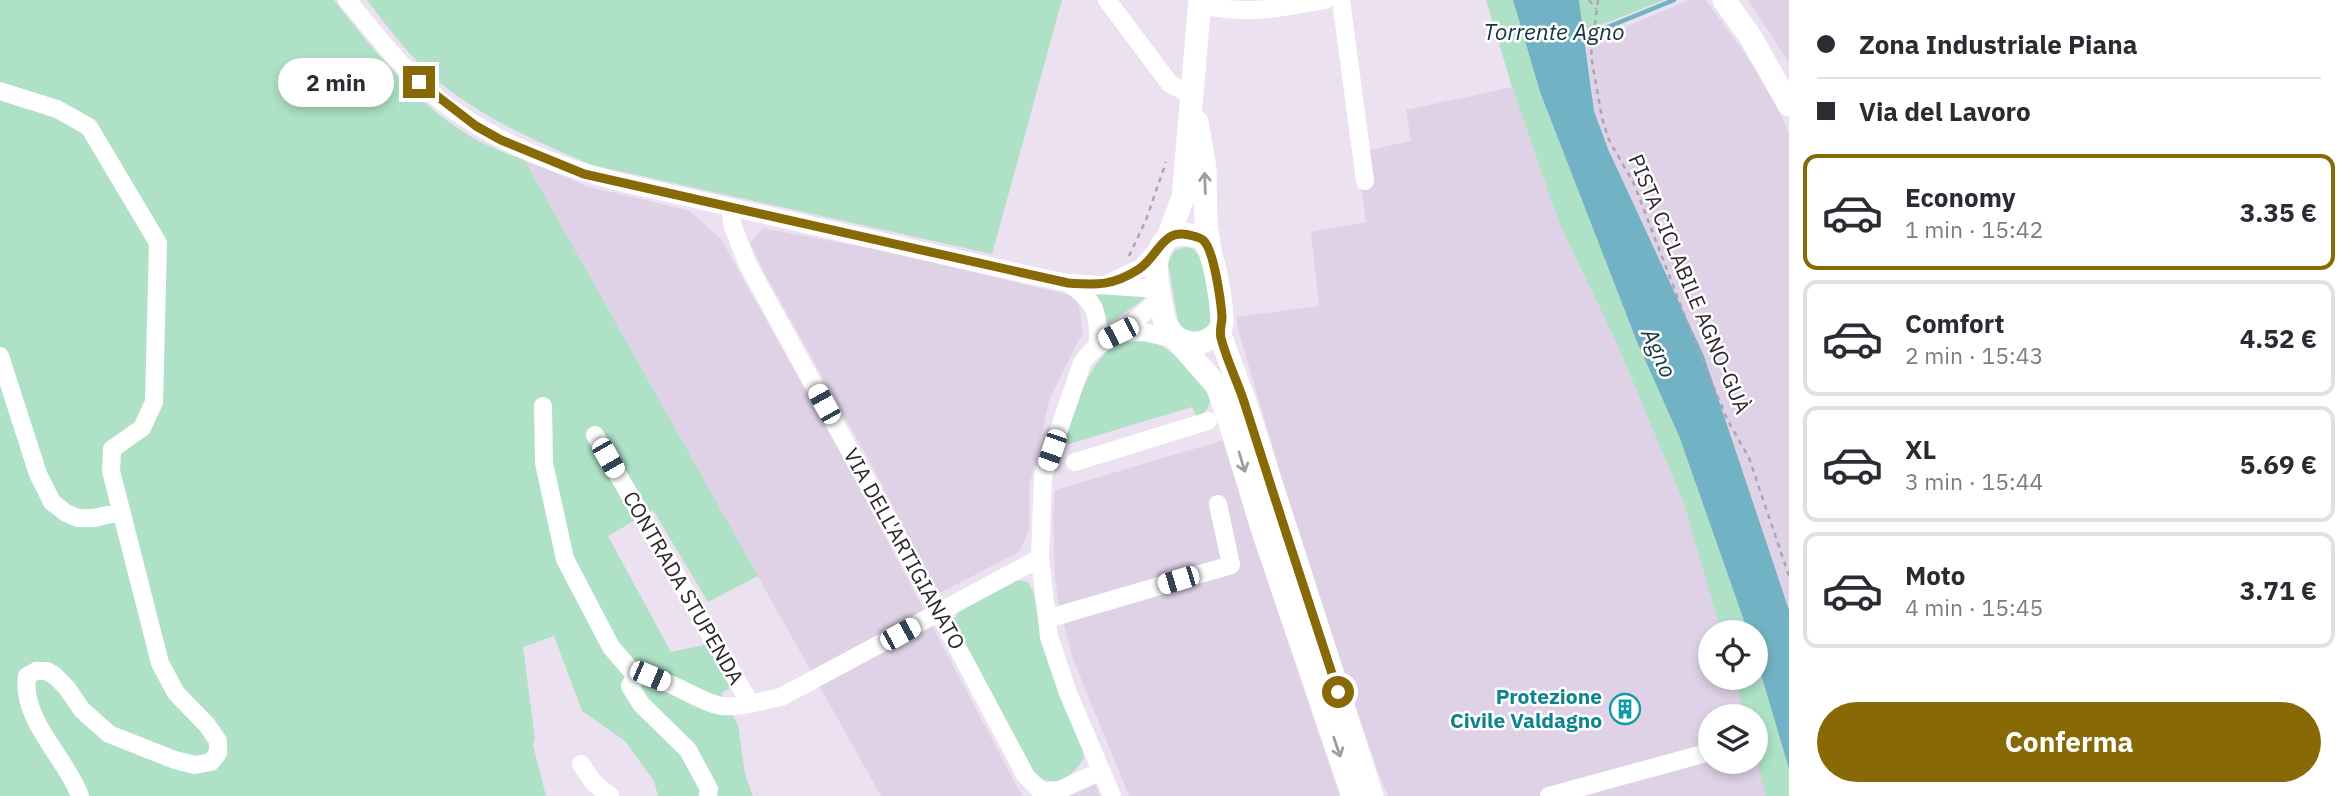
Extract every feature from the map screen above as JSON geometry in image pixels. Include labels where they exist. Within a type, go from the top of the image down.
[{"type":"main road","points":[[1729,1],[1789,106]]},
{"type":"main road","points":[[1199,2],[1183,198],[1156,262],[1160,294],[1167,328],[1217,386],[1222,400],[1219,422],[1265,537],[1353,796]]},
{"type":"main road","points":[[1192,95],[1205,168],[1206,224],[1222,313],[1219,332],[1245,402],[1372,796]]},
{"type":"main road","points":[[1166,240],[1184,234],[1194,236],[1203,240],[1210,251]]},
{"type":"main road","points":[[1176,339],[1195,343],[1205,341],[1219,332]]},
{"type":"street","points":[[347,0],[419,82],[476,126],[501,140],[584,174],[1068,283],[1160,294]]},
{"type":"street","points":[[1107,0],[1170,84],[1192,95]]},
{"type":"street","points":[[1199,2],[1224,10],[1245,10],[1270,9],[1325,0]]},
{"type":"street","points":[[1341,0],[1365,181]]},
{"type":"street","points":[[0,91],[57,109],[89,127],[158,243],[154,402],[142,428],[112,449],[111,471],[160,663],[176,693],[207,725],[218,741],[218,753],[211,762],[195,765],[175,760],[109,733],[82,710],[55,676],[47,671],[36,671],[27,676],[31,710],[80,796]]},
{"type":"street","name":"VIA DELL'ARTIGIANATO","points":[[730,207],[733,227],[748,265],[1026,776],[1041,791],[1060,790],[1101,771]]},
{"type":"street","points":[[1099,285],[1115,281],[1140,268],[1166,240]]},
{"type":"street","points":[[1068,283],[1087,296],[1097,313],[1098,343]]},
{"type":"street","points":[[1112,796],[1068,693],[1049,637],[1040,558],[1043,476],[1082,363],[1098,343],[1142,316],[1160,294]]},
{"type":"street","points":[[1118,333],[1143,332],[1176,339]]},
{"type":"street","points":[[0,356],[38,474],[52,502],[78,518],[94,518],[120,512]]},
{"type":"street","points":[[543,406],[544,463],[565,559],[611,646],[636,676],[630,686],[635,695],[688,750],[709,789],[708,796]]},
{"type":"street","points":[[1043,476],[1075,462],[1219,422]]},
{"type":"street","name":"CONTRADA STUPENDA","points":[[596,435],[750,704]]},
{"type":"street","points":[[1052,450],[1075,462]]},
{"type":"street","points":[[1047,619],[1231,565],[1218,504]]},
{"type":"street","points":[[939,613],[1040,558]]},
{"type":"street","name":"CONTRADA STUPENDA","points":[[636,676],[650,676],[719,706],[750,704],[781,697],[939,613]]},
{"type":"street","points":[[1549,796],[1698,755]]},
{"type":"street","points":[[581,764],[593,782],[610,796]]},
{"type":"path","points":[[1589,0],[1596,9]]},
{"type":"path","name":"PISTA CICLABILE AGNO-GUÀ","points":[[1598,0],[1591,56],[1602,118],[1609,140],[1634,184],[1727,418],[1749,458],[1789,576]]},
{"type":"path","points":[[1129,257],[1146,220],[1167,159]]},
{"type":"shaded area","points":[[1689,0],[1706,0],[1770,89],[1789,133],[1789,610],[1704,356],[1608,149],[1594,111],[1586,44]]},
{"type":"shaded area","points":[[1748,0],[1789,0],[1789,63]]},
{"type":"shaded area","points":[[1512,87],[1560,225],[1617,344],[1684,504],[1718,620],[1698,620],[1698,690],[1738,690],[1742,704],[1698,704],[1698,774],[1764,774],[1771,796],[1388,796],[1281,489],[1277,461],[1236,317],[1319,306],[1311,232],[1366,222],[1356,153],[1411,141],[1406,110]]},
{"type":"shaded area","points":[[524,159],[586,186],[690,211],[721,239],[852,474],[1022,796],[881,796]]},
{"type":"shaded area","points":[[763,228],[884,251],[1074,296],[1079,306],[1083,332],[1050,398],[1029,487],[1029,530],[1019,552],[938,594],[871,464],[750,243]]},
{"type":"shaded area","points":[[1224,440],[1248,523],[1340,796],[1129,796],[1073,659],[1055,577],[1055,490]]},
{"type":"shaded area","points":[[1093,780],[1100,796],[1066,796]]},
{"type":"green space","points":[[0,0],[334,0],[395,73],[441,116],[466,134],[524,159],[758,576],[708,602],[653,510],[608,536],[671,652],[718,642],[743,681],[721,693],[738,725],[745,774],[753,796],[658,796],[654,781],[625,741],[582,711],[554,636],[523,647],[535,739],[533,745],[546,796],[0,796]]},
{"type":"green space","points":[[367,0],[1062,0],[992,254],[592,165],[507,126],[466,102],[412,56]]},
{"type":"green space","points":[[1486,0],[1513,0],[1540,92],[1637,342],[1679,436],[1744,620],[1718,620],[1684,504],[1617,344],[1560,225],[1512,87]]},
{"type":"green space","points":[[1579,0],[1664,0],[1584,32]]},
{"type":"green space","points":[[1185,247],[1193,249],[1203,260],[1213,317],[1203,330],[1199,331],[1179,327],[1168,263],[1174,251]]},
{"type":"green space","points":[[1142,291],[1146,296],[1140,302],[1102,328],[1095,295]]},
{"type":"green space","points":[[1138,340],[1160,344],[1192,371],[1210,394],[1210,403],[1206,410],[1197,419],[1192,407],[1062,446],[1083,388],[1099,360],[1121,343]]},
{"type":"green space","points":[[1014,580],[1028,582],[1033,592],[1049,665],[1081,743],[1084,758],[1074,771],[1061,780],[1047,781],[1033,772],[955,627],[959,611]]},
{"type":"green space","points":[[1738,690],[1766,690],[1789,769],[1789,796],[1766,796],[1760,774],[1768,774],[1768,704],[1742,704]]},
{"type":"water","name":"Torrente Agno","points":[[1513,0],[1579,0],[1594,111],[1608,149],[1704,356],[1789,610],[1789,769],[1766,690],[1768,690],[1768,620],[1744,620],[1679,436],[1637,342],[1540,92]]},
{"type":"waterway","points":[[1581,38],[1674,0]]},
{"type":"place","name":"Protezione Civile Valdagno","points":[[1625,709]]},
{"type":"route","points":[[419,82],[476,126],[501,140],[584,174],[1068,283],[1099,285],[1115,281],[1140,268],[1168,237],[1175,234],[1203,240],[1210,251],[1222,313],[1219,332],[1223,347],[1245,402],[1338,692]]},
{"type":"water label","name":"Agno","points":[[1659,353]]}]
